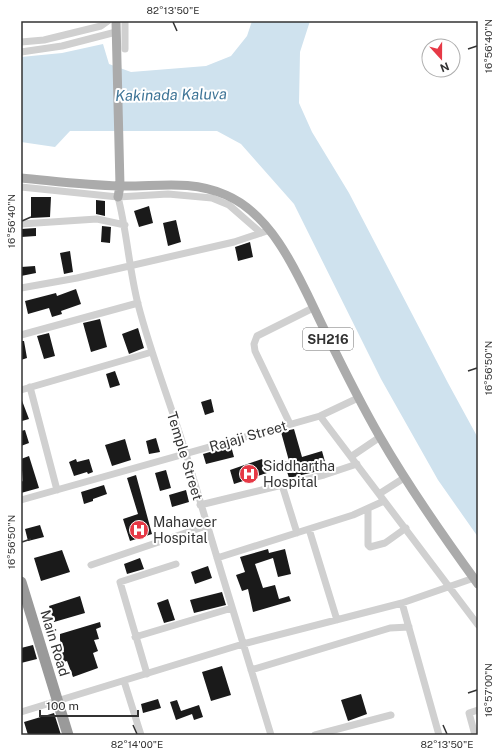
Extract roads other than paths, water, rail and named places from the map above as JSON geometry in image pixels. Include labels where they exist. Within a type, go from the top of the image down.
[{"type":"highway","name":"Main Road","points":[[21,582],[68,735]]},
{"type":"main road","points":[[116,21],[118,169],[120,186],[118,197]]},
{"type":"main road","name":"SH216","points":[[21,178],[120,186],[189,184],[228,195],[250,210],[270,230],[285,253],[358,398],[404,478],[431,520],[476,581]]},
{"type":"street","points":[[21,42],[44,40],[101,26],[108,21]]},
{"type":"street","points":[[125,21],[125,49]]},
{"type":"street","points":[[21,52],[62,46],[116,32]]},
{"type":"street","points":[[21,187],[118,197],[168,194],[212,198],[229,205],[261,233]]},
{"type":"street","name":"Temple Street","points":[[118,197],[125,225],[130,266],[138,303],[152,352],[186,453],[206,526],[271,735]]},
{"type":"street","points":[[21,224],[97,220],[125,225]]},
{"type":"street","points":[[21,288],[77,278],[234,242],[270,230]]},
{"type":"street","points":[[21,333],[138,303]]},
{"type":"street","points":[[290,424],[255,351],[254,344],[258,336],[313,308]]},
{"type":"street","points":[[21,390],[152,352]]},
{"type":"street","points":[[30,387],[57,490]]},
{"type":"street","name":"Rajaji Street","points":[[21,500],[320,416],[358,398]]},
{"type":"street","points":[[320,416],[352,456],[378,494],[406,528],[478,625]]},
{"type":"street","points":[[352,456],[380,437]]},
{"type":"street","points":[[200,505],[324,475],[357,464]]},
{"type":"street","points":[[378,494],[404,478]]},
{"type":"street","points":[[282,485],[298,533]]},
{"type":"street","points":[[217,558],[368,510],[384,501]]},
{"type":"street","points":[[368,510],[368,545],[370,547],[385,543],[406,528]]},
{"type":"street","points":[[91,565],[206,526]]},
{"type":"street","points":[[309,529],[337,620]]},
{"type":"street","points":[[146,674],[134,637],[120,582],[176,564]]},
{"type":"street","points":[[21,712],[243,644],[402,603],[476,581]]},
{"type":"street","points":[[402,603],[440,735]]},
{"type":"street","points":[[134,637],[232,608]]},
{"type":"street","points":[[251,670],[390,628],[409,627]]},
{"type":"street","points":[[124,681],[141,735]]},
{"type":"street","points":[[475,735],[470,713],[478,710]]},
{"type":"street","points":[[315,735],[391,715]]},
{"type":"water","name":"Kakinada Kaluva","points":[[252,21],[310,21],[300,52],[299,103],[312,132],[349,193],[478,438],[478,537],[438,480],[381,379],[294,204],[241,144],[217,131],[70,131],[55,147],[21,142],[21,57],[62,53],[103,44],[109,64],[131,72],[206,66],[231,56],[247,36]]},
{"type":"place","name":"Siddhartha Hospital","points":[[249,474]]},
{"type":"place","name":"Mahaveer Hospital","points":[[139,530]]}]
